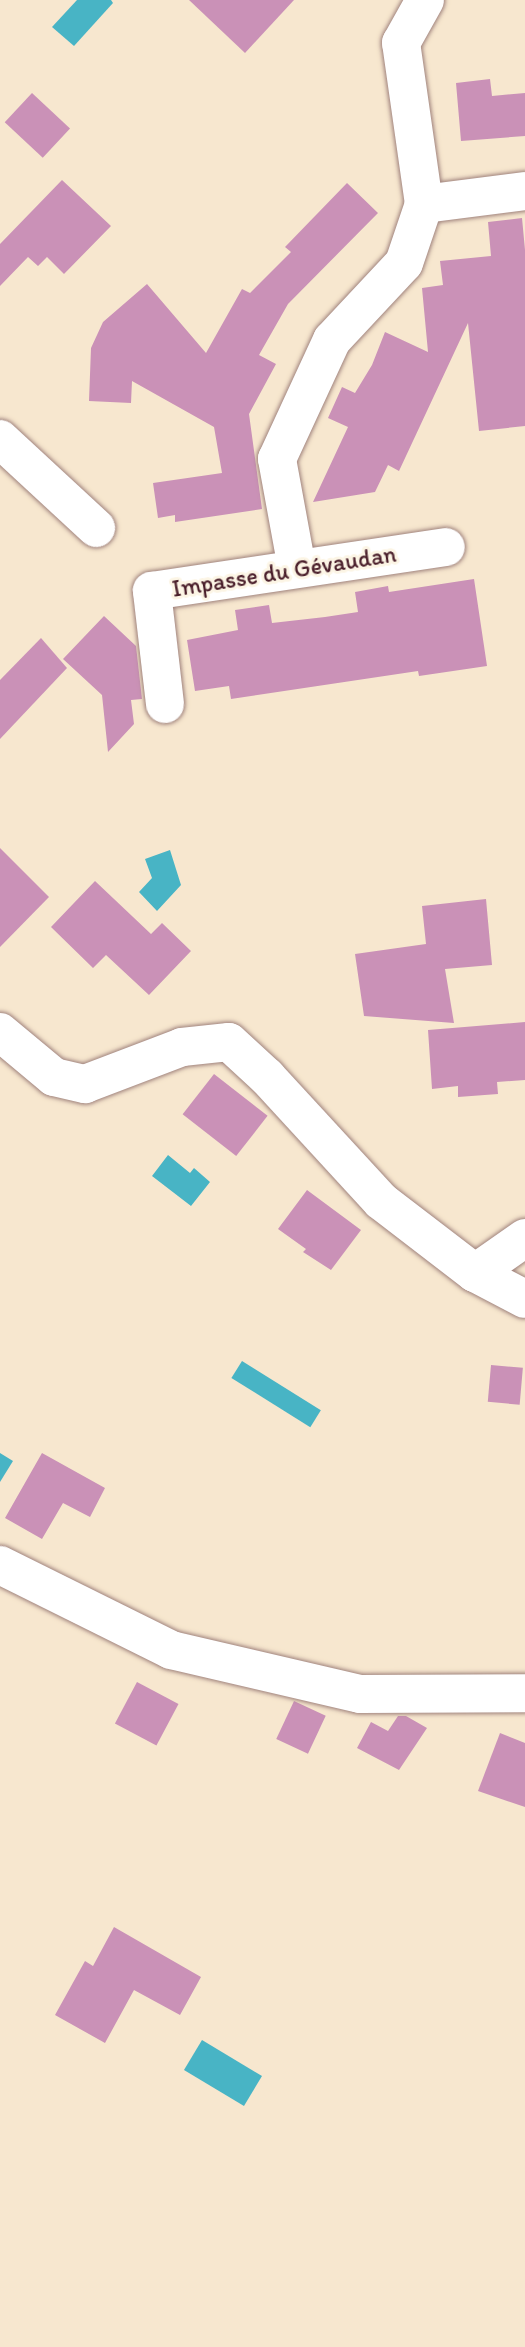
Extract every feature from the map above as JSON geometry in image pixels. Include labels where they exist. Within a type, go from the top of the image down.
[{"type":"street","points":[[297,568],[277,459],[332,340],[404,263],[424,204],[401,43],[425,0]]},
{"type":"street","points":[[424,204],[525,191]]},
{"type":"street","points":[[0,439],[96,528]]},
{"type":"street","name":"Impasse du Gévaudan","points":[[164,704],[152,591],[446,547]]},
{"type":"street","points":[[0,1032],[54,1077],[85,1084],[182,1047],[229,1042],[267,1077],[381,1201],[475,1273],[525,1299]]},
{"type":"street","points":[[475,1273],[525,1238]]},
{"type":"street","points":[[0,1565],[171,1650],[360,1694],[525,1693]]},
{"type":"water","points":[[77,0],[111,0],[113,3],[74,46],[52,27]]},
{"type":"water","points":[[170,850],[181,885],[157,911],[139,892],[152,878],[145,859]]},
{"type":"water","points":[[168,1155],[190,1173],[194,1168],[210,1182],[191,1206],[152,1176]]},
{"type":"water","points":[[242,1361],[321,1410],[310,1427],[231,1378]]},
{"type":"water","points":[[0,1453],[13,1461],[0,1482]]},
{"type":"water","points":[[202,2040],[262,2076],[244,2106],[184,2070]]},
{"type":"building","points":[[189,0],[294,0],[245,53]]},
{"type":"building","points":[[490,79],[492,96],[525,93],[525,136],[461,141],[456,83]]},
{"type":"building","points":[[32,93],[70,128],[43,158],[5,122]]},
{"type":"building","points":[[62,180],[111,226],[64,274],[47,257],[38,266],[28,257],[0,286],[0,244]]},
{"type":"building","points":[[347,183],[378,213],[288,304],[259,355],[276,364],[249,414],[262,509],[175,522],[175,515],[158,518],[153,483],[222,473],[214,427],[132,381],[131,403],[89,401],[91,348],[103,322],[147,284],[206,353],[242,289],[250,293],[291,252],[285,247]]},
{"type":"building","points":[[522,218],[525,250],[525,426],[479,431],[468,323],[399,471],[388,465],[375,492],[313,502],[348,427],[328,418],[342,387],[355,393],[372,365],[385,332],[428,352],[422,288],[443,285],[440,261],[491,256],[488,222]]},
{"type":"building","points":[[474,579],[487,666],[419,676],[418,671],[231,699],[229,686],[195,691],[187,640],[238,630],[235,610],[269,605],[272,623],[325,617],[358,612],[355,592],[388,586],[389,592]]},
{"type":"building","points":[[104,616],[136,646],[142,699],[131,700],[134,724],[108,752],[102,695],[63,659]]},
{"type":"building","points":[[41,638],[67,668],[0,739],[0,680]]},
{"type":"building","points":[[0,848],[49,897],[0,947]]},
{"type":"building","points":[[95,881],[151,934],[162,923],[191,951],[149,995],[106,955],[93,968],[51,927]]},
{"type":"building","points":[[486,899],[492,965],[445,969],[454,1023],[364,1016],[355,954],[426,944],[422,906]]},
{"type":"building","points":[[525,1022],[525,1080],[497,1082],[498,1094],[458,1097],[458,1086],[432,1089],[428,1030]]},
{"type":"building","points":[[214,1074],[268,1116],[236,1156],[183,1114]]},
{"type":"building","points":[[307,1190],[361,1230],[331,1270],[303,1252],[306,1249],[278,1229]]},
{"type":"building","points":[[491,1365],[523,1368],[520,1405],[488,1402]]},
{"type":"building","points":[[42,1453],[105,1488],[90,1517],[63,1503],[42,1539],[5,1518]]},
{"type":"building","points":[[137,1682],[178,1704],[156,1746],[115,1723]]},
{"type":"building","points":[[294,1701],[326,1716],[308,1754],[276,1739]]},
{"type":"building","points":[[398,1716],[406,1716],[427,1728],[399,1770],[357,1748],[371,1722],[388,1731]]},
{"type":"building","points":[[500,1733],[525,1743],[525,1807],[478,1791]]},
{"type":"building","points":[[114,1927],[201,1977],[180,2015],[134,1990],[105,2043],[55,2015],[85,1961],[93,1966]]}]
